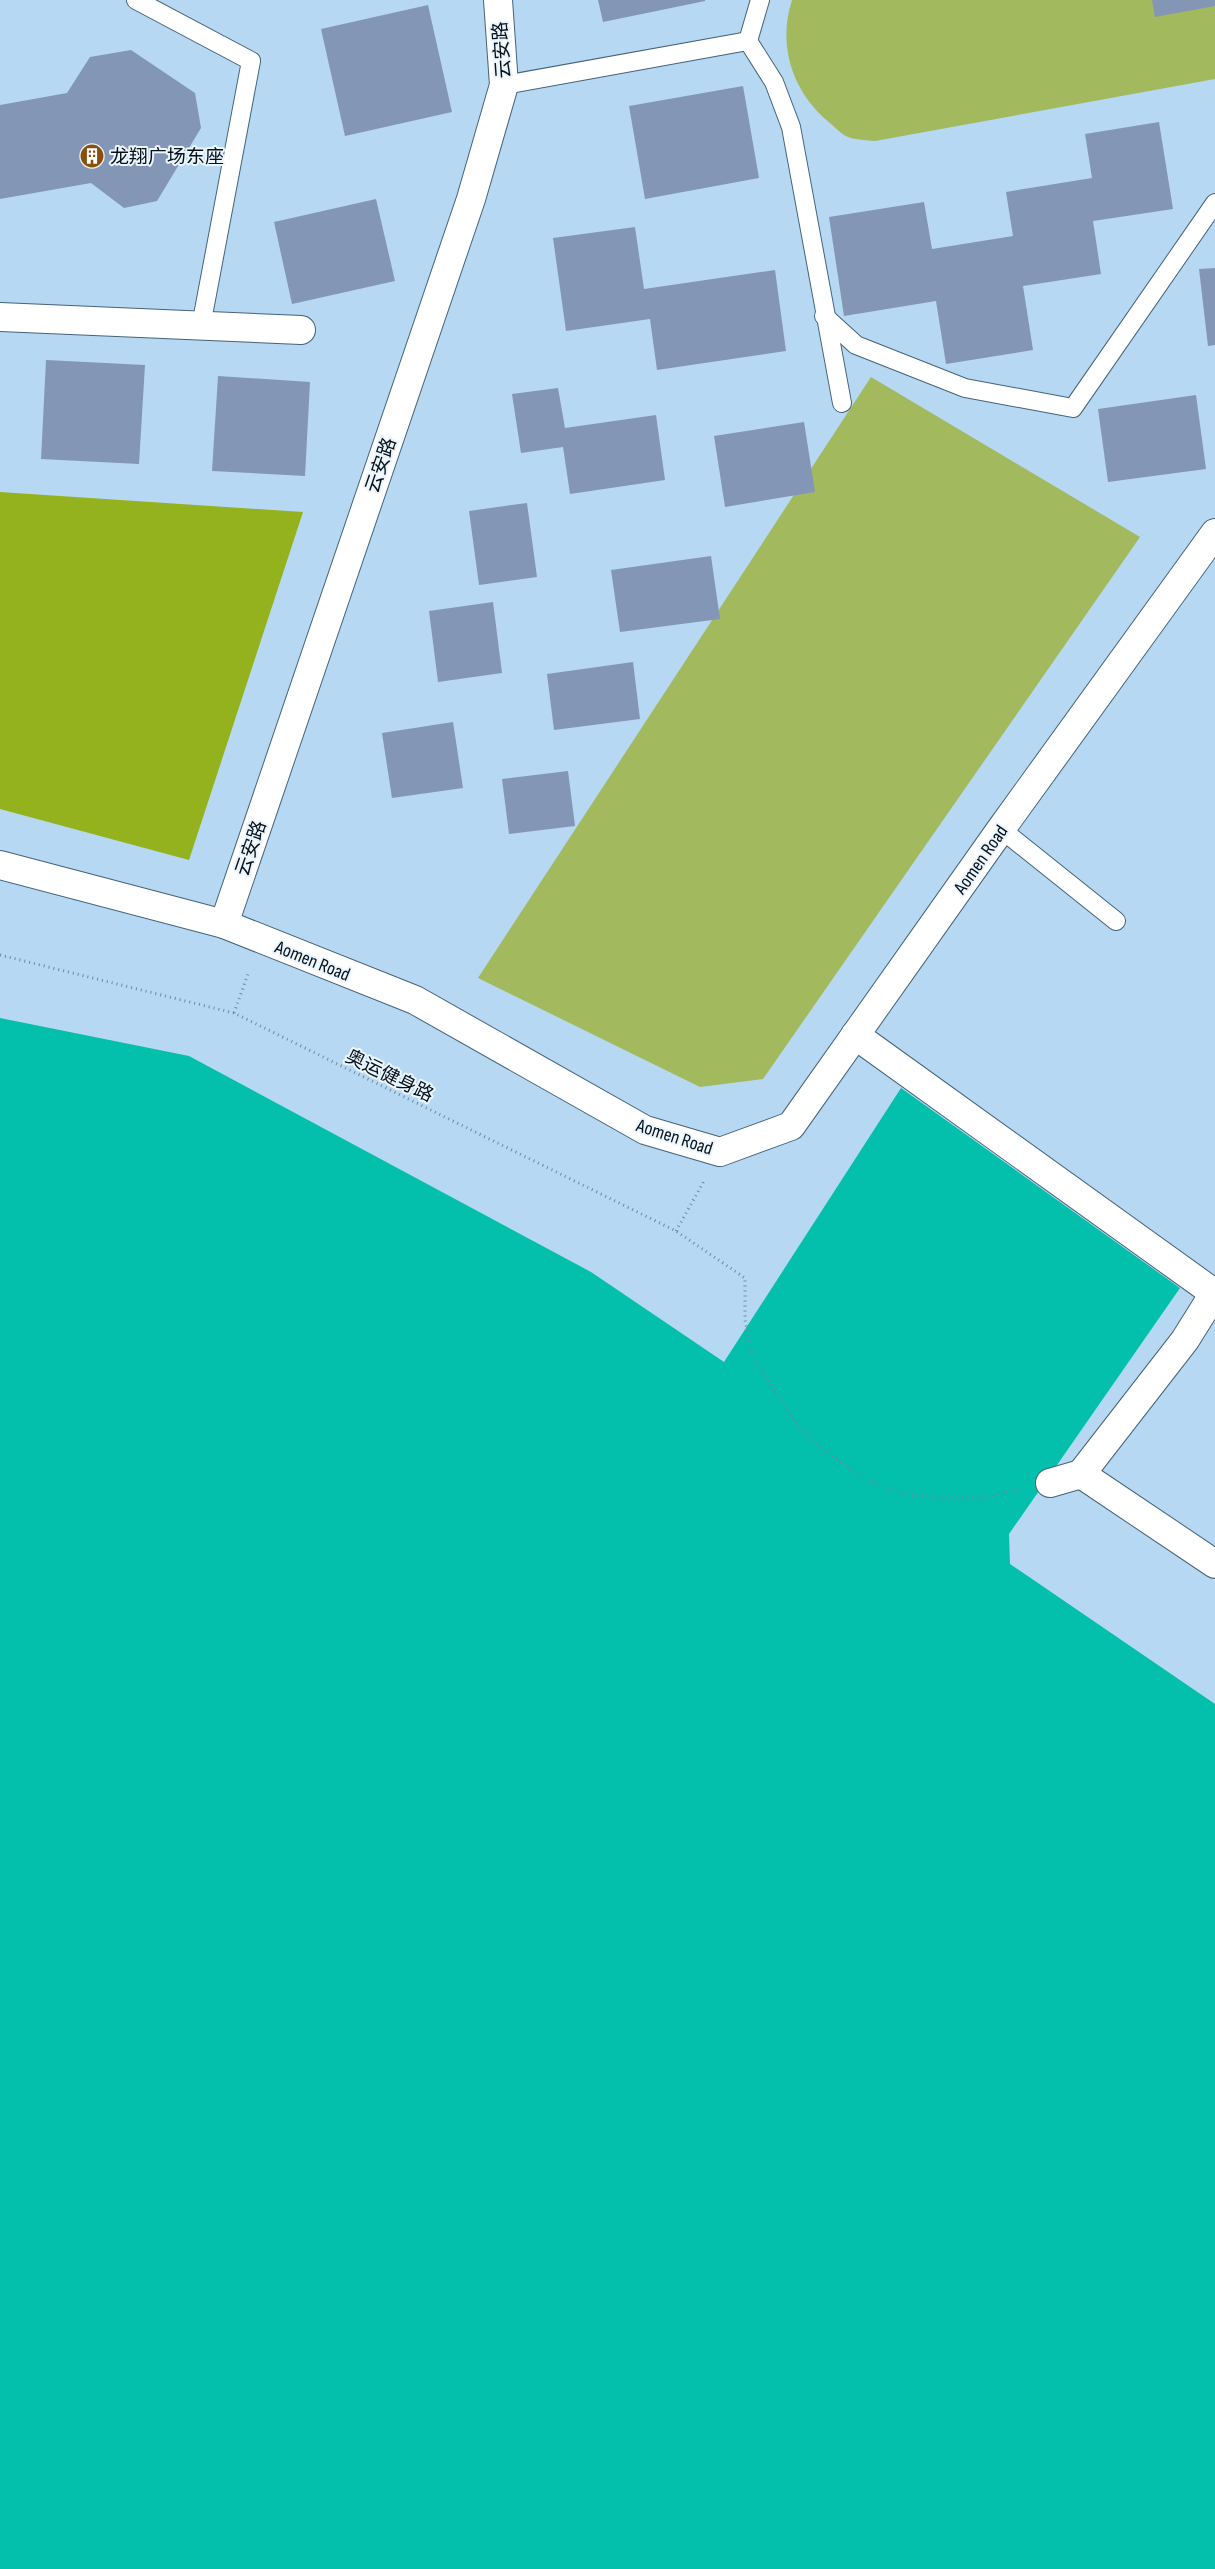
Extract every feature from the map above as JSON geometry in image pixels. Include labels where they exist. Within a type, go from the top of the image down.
[{"type":"street","name":"云安路","points":[[224,924],[468,208],[504,85],[498,0]]},
{"type":"street","points":[[0,316],[301,330]]},
{"type":"street","name":"Aomen Road","points":[[0,864],[224,924],[415,1000],[645,1130],[720,1152],[791,1126],[1001,829],[1215,533]]},
{"type":"street","points":[[855,1035],[1215,1292],[1185,1340],[1082,1474],[1050,1483]]},
{"type":"street","points":[[1082,1474],[1215,1564]]},
{"type":"lane","points":[[136,0],[251,61],[201,326]]},
{"type":"lane","points":[[760,0],[748,41],[774,82],[791,127],[824,316],[842,403]]},
{"type":"lane","points":[[504,85],[748,41]]},
{"type":"lane","points":[[824,316],[856,344],[965,388],[1073,408],[1215,203]]},
{"type":"lane","points":[[1001,829],[1116,921]]},
{"type":"path","points":[[234,1013],[261,939]]},
{"type":"path","name":"奥运健身路","points":[[0,955],[234,1013],[676,1231],[745,1278],[745,1320],[752,1355],[798,1426],[826,1452],[864,1478],[901,1494],[942,1498],[981,1498],[1050,1483]]},
{"type":"path","points":[[676,1231],[720,1152]]},
{"type":"shaded area","points":[[792,0],[1152,0],[1215,6],[1215,79],[875,141],[854,139],[843,135],[817,111],[806,98],[798,83],[792,68],[786,34]]},
{"type":"shaded area","points":[[871,377],[1140,537],[763,1079],[700,1087],[478,978]]},
{"type":"shaded area","points":[[0,492],[303,512],[189,860],[0,809]]},
{"type":"shaded area","points":[[0,1018],[189,1056],[591,1272],[724,1362],[901,1088],[1180,1288],[1009,1534],[1010,1564],[1215,1704],[1215,2569],[0,2569]]},
{"type":"building","points":[[598,0],[705,0],[705,1],[603,22]]},
{"type":"building","points":[[1152,0],[1215,0],[1215,6],[1155,17]]},
{"type":"building","points":[[428,5],[452,112],[345,136],[321,29]]},
{"type":"building","name":"龙翔广场东座","points":[[131,50],[195,93],[201,128],[157,201],[124,208],[91,183],[0,199],[0,105],[67,93],[90,57]]},
{"type":"building","points":[[743,86],[759,178],[645,199],[629,106]]},
{"type":"building","points":[[1159,122],[1173,209],[1093,221],[1101,274],[1023,286],[1033,350],[946,364],[936,301],[844,316],[829,217],[924,202],[932,249],[1013,236],[1006,192],[1092,178],[1085,134]]},
{"type":"building","points":[[376,199],[395,281],[292,304],[274,222]]},
{"type":"building","points":[[635,227],[644,289],[775,270],[786,351],[657,370],[650,319],[566,331],[553,238]]},
{"type":"building","points":[[1215,268],[1215,345],[1208,346],[1199,269]]},
{"type":"building","points":[[46,360],[145,365],[139,464],[41,459]]},
{"type":"building","points":[[218,376],[310,382],[305,476],[212,471]]},
{"type":"building","points":[[558,388],[565,428],[656,415],[665,480],[570,494],[563,447],[521,453],[512,394]]},
{"type":"building","points":[[1196,395],[1206,469],[1108,482],[1098,409]]},
{"type":"building","points":[[804,422],[815,492],[725,507],[714,436]]},
{"type":"building","points":[[527,503],[537,577],[479,585],[469,511]]},
{"type":"building","points":[[711,556],[720,619],[620,632],[611,570]]},
{"type":"building","points":[[493,602],[502,673],[438,682],[429,611]]},
{"type":"building","points":[[633,662],[640,719],[554,730],[547,674]]},
{"type":"building","points":[[453,722],[463,788],[392,798],[382,733]]},
{"type":"building","points":[[568,771],[575,826],[509,834],[502,779]]},
{"type":"place","name":"龙翔广场东座","points":[[92,156]]}]
